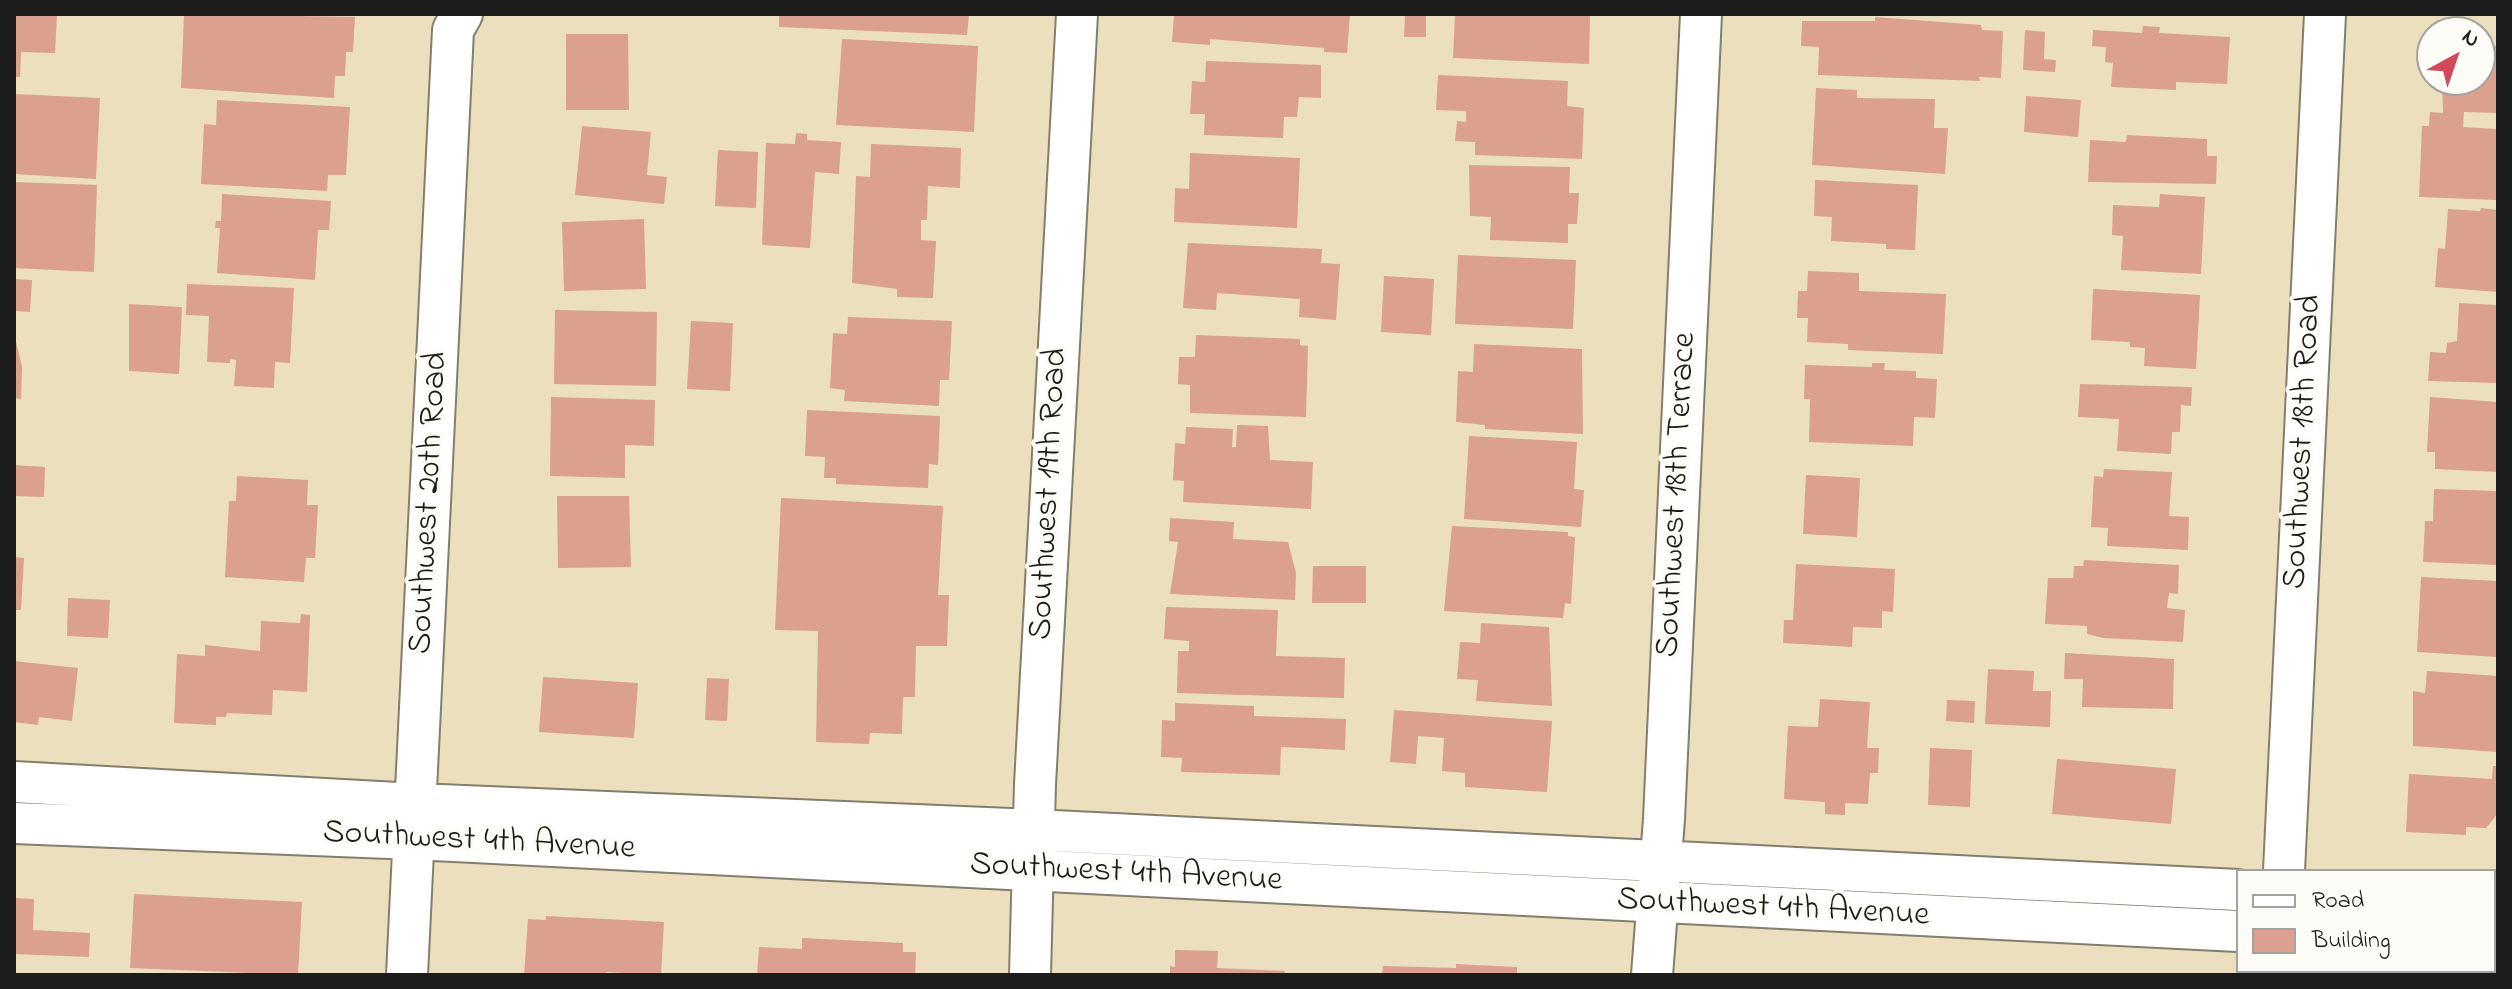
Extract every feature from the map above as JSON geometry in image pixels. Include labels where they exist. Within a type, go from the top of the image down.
[{"type":"street","name":"Southwest 19th Road","points":[[1030,975],[1034,830],[1077,14]]},
{"type":"street","name":"Southwest 18th Terrace","points":[[1652,975],[1658,905],[1701,14]]},
{"type":"street","name":"Southwest 18th Road","points":[[2284,869],[2325,14]]},
{"type":"street","name":"Southwest 20th Road","points":[[407,975],[452,19]]},
{"type":"street","name":"Southwest 4th Avenue","points":[[14,782],[415,822],[1034,870],[1658,905],[2236,931]]},
{"type":"street","name":"Southwest 4th Avenue","points":[[14,823],[415,822],[1034,830],[2236,890]]},
{"type":"building","points":[[14,14],[57,15],[55,53],[21,52],[20,77],[14,77]]},
{"type":"building","points":[[184,14],[355,17],[353,52],[346,52],[345,76],[335,76],[334,98],[181,88]]},
{"type":"building","points":[[779,14],[969,14],[967,35],[779,27]]},
{"type":"building","points":[[1174,14],[1350,14],[1347,53],[1324,52],[1324,48],[1210,39],[1210,45],[1172,42]]},
{"type":"building","points":[[1405,14],[1426,14],[1426,37],[1404,37]]},
{"type":"building","points":[[1455,14],[1590,14],[1589,64],[1453,58]]},
{"type":"building","points":[[1875,17],[1981,25],[1982,30],[2003,31],[2001,78],[1979,77],[1980,81],[1818,75],[1819,47],[1801,46],[1802,21],[1875,21]]},
{"type":"building","points":[[2143,26],[2160,27],[2159,33],[2230,37],[2227,84],[2176,82],[2176,90],[2111,87],[2113,63],[2105,62],[2106,47],[2092,46],[2093,30],[2142,33]]},
{"type":"building","points":[[2025,30],[2045,32],[2044,59],[2056,60],[2055,72],[2023,70]]},
{"type":"building","points":[[566,34],[628,34],[629,110],[566,110]]},
{"type":"building","points":[[842,39],[978,46],[974,132],[836,125]]},
{"type":"building","points":[[2497,46],[2498,113],[2464,112],[2463,127],[2498,129],[2498,200],[2419,197],[2422,126],[2429,126],[2430,112],[2443,113],[2442,96],[2496,96]]},
{"type":"building","points":[[1206,61],[1321,65],[1321,98],[1299,97],[1297,117],[1284,117],[1283,138],[1204,135],[1205,114],[1190,114],[1192,81],[1205,82]]},
{"type":"building","points":[[1438,75],[1568,81],[1567,106],[1584,108],[1582,159],[1475,155],[1475,142],[1455,141],[1457,121],[1466,122],[1466,111],[1436,110]]},
{"type":"building","points":[[1816,88],[1857,90],[1857,98],[1935,99],[1934,128],[1948,128],[1945,174],[1812,165]]},
{"type":"building","points":[[14,94],[100,98],[96,179],[14,174]]},
{"type":"building","points":[[2026,96],[2081,100],[2078,137],[2024,132]]},
{"type":"building","points":[[217,100],[350,107],[346,175],[328,175],[327,191],[201,184],[204,124],[216,125]]},
{"type":"building","points":[[582,126],[651,132],[647,175],[667,177],[664,204],[575,195]]},
{"type":"building","points":[[796,133],[807,134],[807,140],[841,142],[839,174],[815,172],[810,248],[762,245],[766,143],[795,144]]},
{"type":"building","points":[[2127,135],[2207,139],[2207,156],[2217,156],[2216,184],[2088,182],[2090,140],[2126,142]]},
{"type":"building","points":[[871,144],[961,148],[960,188],[928,186],[927,220],[921,220],[921,240],[936,241],[933,298],[897,297],[897,289],[852,283],[856,176],[870,177]]},
{"type":"building","points":[[718,150],[758,152],[756,208],[715,206]]},
{"type":"building","points":[[1190,153],[1300,158],[1297,228],[1174,222],[1175,188],[1189,189]]},
{"type":"building","points":[[1469,165],[1570,167],[1569,193],[1579,193],[1577,224],[1568,224],[1568,243],[1490,240],[1491,217],[1470,216]]},
{"type":"building","points":[[1815,180],[1918,185],[1915,250],[1886,249],[1886,244],[1831,241],[1832,217],[1814,216]]},
{"type":"building","points":[[14,182],[97,185],[94,272],[14,268]]},
{"type":"building","points":[[222,194],[331,201],[329,230],[318,230],[315,280],[217,273],[220,228],[215,228],[216,221],[221,221]]},
{"type":"building","points":[[2160,194],[2205,197],[2201,274],[2121,270],[2123,236],[2112,235],[2113,205],[2159,207]]},
{"type":"building","points":[[2481,208],[2498,210],[2498,292],[2435,287],[2438,248],[2445,249],[2448,209],[2480,211]]},
{"type":"building","points":[[644,219],[646,289],[564,291],[562,222]]},
{"type":"building","points":[[1188,243],[1322,249],[1321,263],[1340,264],[1336,320],[1299,317],[1300,299],[1217,293],[1216,310],[1183,308]]},
{"type":"building","points":[[1458,255],[1576,260],[1573,329],[1455,324]]},
{"type":"building","points":[[1808,271],[1859,273],[1859,291],[1946,294],[1943,354],[1848,350],[1848,344],[1807,342],[1808,318],[1797,318],[1798,291],[1807,291]]},
{"type":"building","points":[[1384,276],[1434,279],[1431,335],[1381,332]]},
{"type":"building","points":[[14,279],[32,280],[30,312],[14,311]]},
{"type":"building","points":[[187,284],[294,288],[290,363],[275,362],[274,388],[234,386],[236,360],[230,359],[230,363],[207,362],[209,316],[186,315]]},
{"type":"building","points":[[2093,289],[2200,295],[2196,369],[2144,366],[2145,348],[2130,347],[2130,342],[2091,340]]},
{"type":"building","points":[[2459,303],[2498,305],[2498,383],[2428,381],[2430,352],[2446,353],[2447,343],[2457,341]]},
{"type":"building","points":[[129,304],[182,307],[179,374],[129,371]]},
{"type":"building","points":[[555,310],[657,312],[656,386],[554,384]]},
{"type":"building","points":[[848,317],[952,321],[949,380],[940,380],[939,406],[844,401],[845,390],[830,388],[833,333],[847,334]]},
{"type":"building","points":[[691,321],[733,323],[730,391],[687,389]]},
{"type":"building","points":[[1196,335],[1300,339],[1300,345],[1308,346],[1306,417],[1190,413],[1190,385],[1178,384],[1179,357],[1195,357]]},
{"type":"building","points":[[15,337],[22,367],[21,399],[14,398]]},
{"type":"building","points":[[1474,344],[1582,349],[1583,434],[1485,429],[1485,425],[1456,422],[1458,371],[1473,372]]},
{"type":"building","points":[[1872,363],[1885,363],[1884,370],[1916,371],[1916,378],[1937,379],[1935,418],[1914,417],[1913,446],[1809,442],[1810,399],[1804,399],[1805,365],[1872,367]]},
{"type":"building","points":[[2080,384],[2192,387],[2191,406],[2181,405],[2180,432],[2172,432],[2171,454],[2117,451],[2119,419],[2078,417]]},
{"type":"building","points":[[551,397],[655,400],[654,446],[625,445],[625,478],[550,476]]},
{"type":"building","points":[[2430,397],[2498,402],[2498,472],[2435,469],[2435,452],[2427,452]]},
{"type":"building","points":[[807,410],[940,416],[938,465],[929,464],[928,488],[836,484],[836,478],[824,478],[825,457],[805,456]]},
{"type":"building","points":[[1237,425],[1268,426],[1270,460],[1313,462],[1311,509],[1183,502],[1184,481],[1173,480],[1175,443],[1185,444],[1186,427],[1233,429],[1232,447],[1236,447]]},
{"type":"building","points":[[1469,436],[1577,442],[1574,489],[1584,490],[1581,527],[1464,519]]},
{"type":"building","points":[[14,465],[45,467],[44,497],[14,496]]},
{"type":"building","points":[[2104,469],[2172,472],[2169,516],[2189,517],[2188,550],[2107,546],[2108,528],[2091,527],[2094,476],[2103,477]]},
{"type":"building","points":[[1806,475],[1860,478],[1857,537],[1803,534]]},
{"type":"building","points":[[237,476],[308,480],[307,505],[318,505],[315,558],[306,558],[304,582],[225,577],[229,501],[236,501]]},
{"type":"building","points":[[2434,489],[2498,491],[2497,565],[2423,562],[2425,521],[2433,521]]},
{"type":"building","points":[[557,496],[629,496],[631,567],[558,568]]},
{"type":"building","points":[[781,498],[943,506],[938,595],[949,595],[947,646],[916,646],[915,697],[903,697],[902,734],[870,733],[869,744],[816,742],[818,631],[775,630]]},
{"type":"building","points":[[1170,518],[1234,522],[1233,539],[1288,542],[1296,573],[1295,600],[1170,594],[1178,542],[1169,541]]},
{"type":"building","points":[[1452,526],[1568,532],[1568,536],[1575,537],[1571,604],[1565,603],[1563,618],[1444,611]]},
{"type":"building","points":[[14,557],[24,558],[21,610],[14,610]]},
{"type":"building","points":[[2084,560],[2179,565],[2178,594],[2169,593],[2167,608],[2185,610],[2183,642],[2103,638],[2087,634],[2087,626],[2045,624],[2048,578],[2073,578],[2074,566],[2083,566]]},
{"type":"building","points":[[1796,564],[1895,569],[1893,612],[1882,611],[1882,628],[1853,627],[1852,647],[1783,643],[1784,620],[1793,620]]},
{"type":"building","points":[[1313,566],[1366,566],[1366,603],[1312,603]]},
{"type":"building","points":[[2421,577],[2498,581],[2498,657],[2417,652]]},
{"type":"building","points":[[68,598],[110,600],[108,638],[67,636]]},
{"type":"building","points":[[1166,607],[1278,610],[1276,656],[1345,658],[1344,698],[1177,693],[1178,651],[1189,651],[1189,641],[1164,639]]},
{"type":"building","points":[[301,614],[310,615],[307,692],[273,690],[272,715],[227,713],[226,717],[216,717],[216,725],[174,723],[177,654],[205,656],[205,645],[260,651],[261,621],[300,623]]},
{"type":"building","points":[[1481,623],[1549,627],[1552,706],[1476,701],[1478,680],[1457,679],[1460,642],[1480,643]]},
{"type":"building","points":[[2065,653],[2174,659],[2173,709],[2082,707],[2083,679],[2064,679]]},
{"type":"building","points":[[14,661],[78,668],[72,721],[39,717],[38,725],[14,722]]},
{"type":"building","points":[[1988,669],[2034,671],[2033,691],[2051,691],[2050,727],[1985,724]]},
{"type":"building","points":[[2427,671],[2498,676],[2498,752],[2413,746],[2413,691],[2425,693]]},
{"type":"building","points":[[543,677],[638,683],[634,738],[539,732]]},
{"type":"building","points":[[707,678],[729,679],[727,721],[705,720]]},
{"type":"building","points":[[1820,699],[1870,702],[1867,748],[1879,748],[1878,773],[1870,773],[1868,804],[1845,803],[1845,815],[1825,814],[1825,802],[1784,799],[1788,726],[1818,727]]},
{"type":"building","points":[[1947,700],[1975,701],[1974,723],[1946,721]]},
{"type":"building","points":[[1175,703],[1254,706],[1254,716],[1346,719],[1345,750],[1281,747],[1280,775],[1181,772],[1182,758],[1161,757],[1162,720],[1175,721]]},
{"type":"building","points":[[1394,710],[1552,721],[1547,792],[1465,787],[1465,773],[1442,771],[1444,738],[1418,736],[1416,764],[1390,762]]},
{"type":"building","points":[[1930,748],[1972,750],[1970,807],[1928,805]]},
{"type":"building","points":[[2057,759],[2176,769],[2171,824],[2052,814]]},
{"type":"building","points":[[2493,766],[2498,766],[2498,813],[2486,828],[2466,827],[2466,835],[2406,832],[2409,774],[2492,779]]},
{"type":"building","points":[[134,894],[302,902],[298,975],[130,968]]},
{"type":"building","points":[[14,898],[34,899],[33,930],[90,933],[89,957],[14,954]]},
{"type":"building","points":[[546,916],[664,922],[661,975],[607,972],[606,975],[524,975],[528,919],[546,920]]},
{"type":"building","points":[[802,938],[903,943],[903,952],[916,952],[915,975],[757,975],[759,947],[802,949]]},
{"type":"building","points":[[1175,950],[1218,951],[1217,968],[1285,971],[1284,975],[1170,975],[1170,966],[1175,967]]},
{"type":"building","points":[[1456,964],[1517,967],[1517,975],[1382,975],[1383,966],[1456,968]]}]
